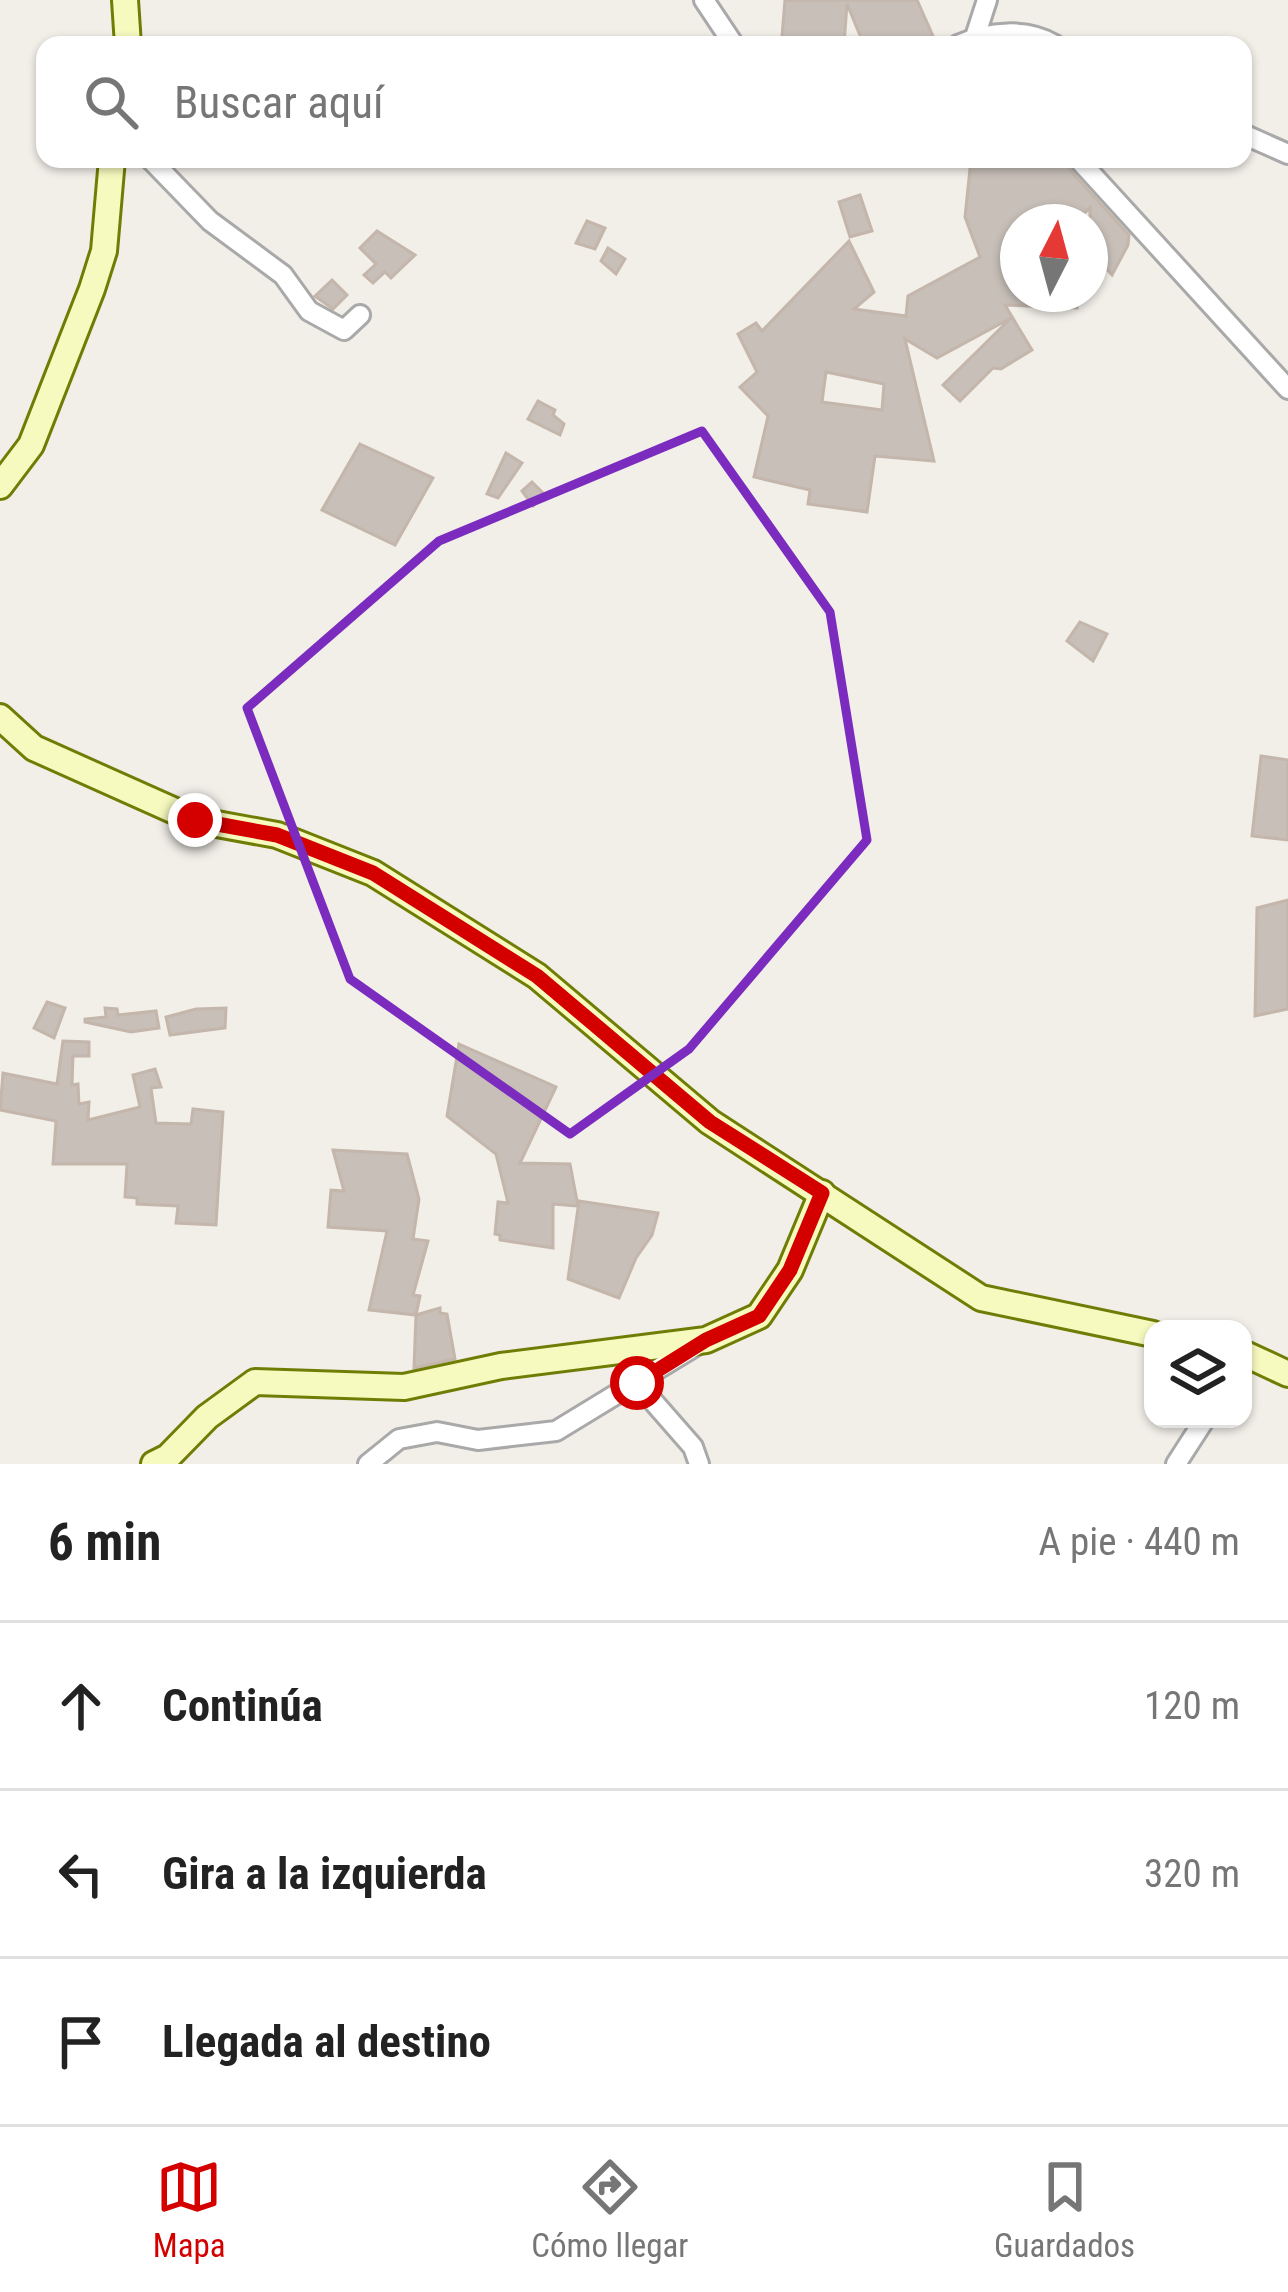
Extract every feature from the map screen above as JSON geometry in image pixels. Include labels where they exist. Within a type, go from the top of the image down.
[{"type":"street","points":[[125,0],[127,36]]},
{"type":"street","points":[[704,0],[728,36]]},
{"type":"street","points":[[974,36],[988,0]]},
{"type":"street","points":[[1010,36],[1035,32],[1041,36]]},
{"type":"street","points":[[1252,138],[1288,154]]},
{"type":"street","points":[[0,486],[31,445],[92,289],[104,251],[111,168]]},
{"type":"street","points":[[159,168],[210,221],[283,275],[309,311],[344,330],[360,315]]},
{"type":"street","points":[[1086,168],[1288,389]]},
{"type":"street","points":[[0,717],[34,748],[195,820],[277,835],[373,873],[537,976],[710,1122],[981,1298],[1144,1332]]},
{"type":"street","points":[[368,1464],[399,1439],[437,1432],[478,1441],[556,1431],[706,1340],[759,1316],[790,1270],[822,1193]]},
{"type":"street","points":[[154,1464],[256,1382],[404,1387],[501,1366],[706,1340]]},
{"type":"street","points":[[1252,1358],[1288,1374]]},
{"type":"street","points":[[637,1383],[693,1447],[698,1464]]},
{"type":"street","points":[[1176,1464],[1199,1428]]},
{"type":"highlighted area","points":[[702,431],[830,612],[867,840],[689,1049],[570,1134],[350,979],[247,708],[439,541]]},
{"type":"building","points":[[785,0],[917,0],[933,36],[860,36],[847,4],[845,36],[782,36]]},
{"type":"building","points":[[970,168],[1068,168],[1101,204],[1000,204],[1000,312],[1009,312],[1032,350],[1001,369],[993,368],[960,401],[943,385],[1011,318],[937,358],[905,339],[934,461],[875,456],[867,512],[808,504],[810,490],[754,477],[768,416],[740,387],[757,372],[738,334],[756,323],[762,331],[849,241],[874,292],[854,309],[906,316],[908,296],[980,257],[965,217]],"holes":[[[826,372],[884,384],[882,410],[822,402]]]},
{"type":"building","points":[[860,195],[872,231],[850,237],[839,202]]},
{"type":"building","points":[[1108,212],[1129,235],[1112,275],[1108,271]]},
{"type":"building","points":[[587,221],[605,228],[595,249],[576,243]]},
{"type":"building","points":[[377,231],[415,255],[391,278],[385,272],[373,283],[364,275],[376,264],[360,248]]},
{"type":"building","points":[[608,248],[625,259],[616,274],[601,261]]},
{"type":"building","points":[[332,280],[347,295],[333,309],[315,296]]},
{"type":"building","points":[[538,401],[555,410],[553,415],[564,424],[560,435],[528,419]]},
{"type":"building","points":[[360,444],[433,478],[395,545],[322,510]]},
{"type":"building","points":[[506,453],[522,463],[498,498],[487,494]]},
{"type":"building","points":[[532,482],[545,495],[533,506],[522,491]]},
{"type":"building","points":[[1080,622],[1107,634],[1093,661],[1067,641]]},
{"type":"building","points":[[1261,756],[1288,760],[1288,840],[1252,836]]},
{"type":"building","points":[[1288,900],[1288,1009],[1255,1016],[1257,908]]},
{"type":"building","points":[[47,1002],[65,1008],[54,1038],[34,1028]]},
{"type":"building","points":[[105,1008],[117,1009],[118,1015],[156,1011],[159,1028],[131,1032],[85,1022],[106,1017]]},
{"type":"building","points":[[226,1008],[225,1028],[170,1035],[166,1017]]},
{"type":"building","points":[[63,1041],[89,1042],[89,1056],[73,1056],[72,1085],[78,1084],[79,1104],[89,1102],[88,1120],[140,1107],[133,1075],[155,1069],[161,1087],[151,1088],[156,1123],[191,1124],[193,1109],[223,1112],[216,1225],[176,1223],[178,1206],[137,1204],[137,1198],[125,1197],[127,1164],[53,1164],[56,1121],[0,1110],[3,1073],[57,1084]]},
{"type":"building","points":[[459,1044],[556,1087],[520,1163],[570,1164],[578,1206],[553,1204],[553,1248],[500,1240],[495,1234],[498,1202],[508,1203],[496,1154],[447,1116]]},
{"type":"building","points":[[333,1150],[407,1154],[419,1199],[413,1239],[428,1241],[413,1295],[420,1296],[416,1315],[369,1310],[387,1231],[328,1227],[331,1190],[344,1191]]},
{"type":"building","points":[[579,1201],[658,1213],[652,1235],[619,1298],[568,1279]]},
{"type":"building","points":[[440,1308],[440,1313],[447,1314],[455,1359],[414,1368],[416,1315]]},
{"type":"route","points":[[195,820],[277,835],[373,873],[537,976],[710,1122],[822,1193],[790,1270],[759,1316],[706,1340],[637,1383]]}]
